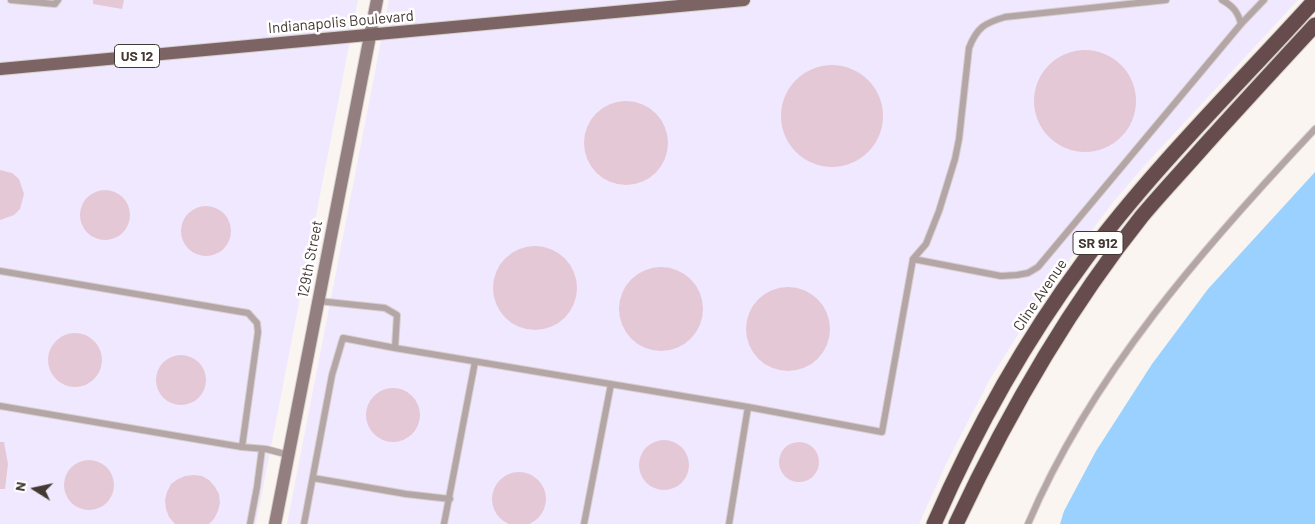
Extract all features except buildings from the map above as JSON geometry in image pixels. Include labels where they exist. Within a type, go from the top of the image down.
[{"type":"highway","name":"Cline Avenue","points":[[934,524],[965,456],[1004,385],[1043,321],[1084,261],[1114,222],[1167,160],[1315,0]]},
{"type":"highway","name":"SR 912","points":[[956,524],[979,474],[1026,388],[1083,295],[1118,247],[1163,192],[1315,25]]},
{"type":"main road","name":"129th Street","points":[[276,524],[377,0]]},
{"type":"main road","name":"Indianapolis Boulevard","points":[[0,69],[744,0]]},
{"type":"lane","points":[[11,0],[55,4],[58,0]]},
{"type":"lane","points":[[304,524],[332,375],[344,338],[475,362],[748,407],[882,432],[913,259],[926,244],[939,211],[955,159],[969,48],[974,35],[982,26],[1005,17],[1166,0]]},
{"type":"lane","points":[[1222,0],[1231,5],[1239,14],[1241,24]]},
{"type":"lane","points":[[913,259],[1001,276],[1017,276],[1028,273],[1038,266],[1241,24],[1264,0]]},
{"type":"lane","points":[[1028,524],[1040,495],[1077,427],[1130,346],[1190,268],[1315,129]]},
{"type":"lane","points":[[0,271],[248,313],[257,323],[258,332],[242,447]]},
{"type":"lane","points":[[318,301],[385,308],[397,315],[395,348]]},
{"type":"lane","points":[[444,524],[475,362]]},
{"type":"lane","points":[[584,524],[611,384]]},
{"type":"lane","points":[[0,406],[289,454]]},
{"type":"lane","points":[[729,524],[748,407]]},
{"type":"lane","points":[[250,524],[262,449]]},
{"type":"lane","points":[[313,478],[450,500]]},
{"type":"shaded area","points":[[0,0],[358,0],[256,524],[0,524]]},
{"type":"shaded area","points":[[389,0],[1298,0],[1144,166],[1114,201],[1055,279],[990,379],[947,462],[919,524],[287,524]]},
{"type":"water","points":[[1315,172],[1315,524],[1060,524],[1064,511],[1096,451],[1152,364],[1208,289]]}]
